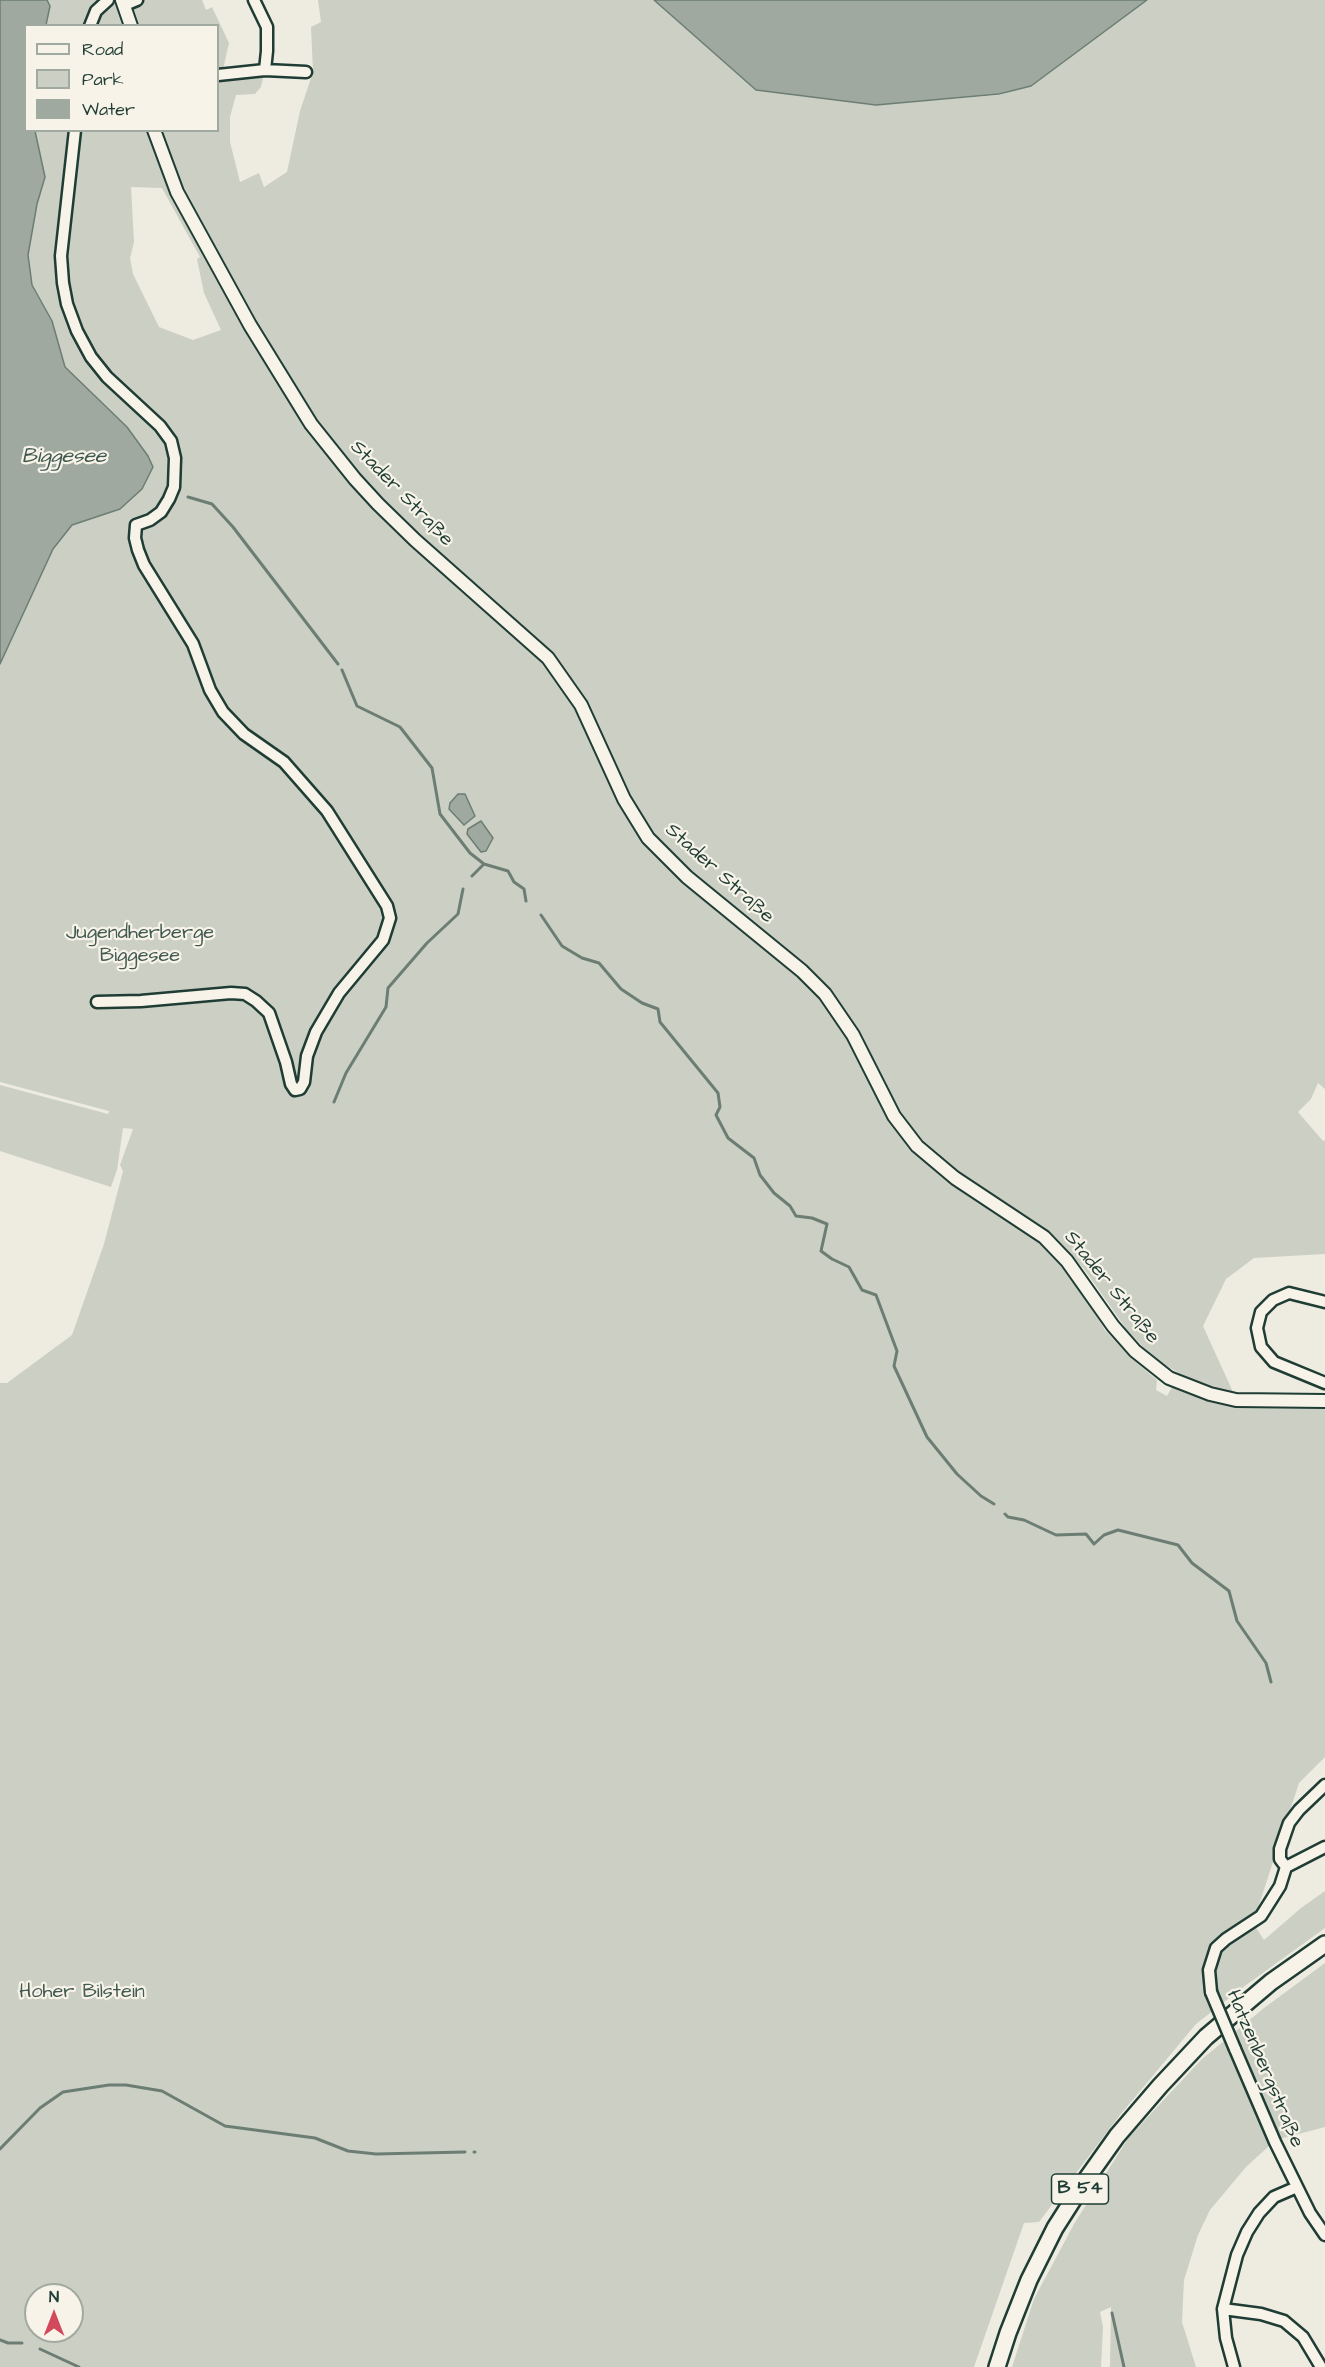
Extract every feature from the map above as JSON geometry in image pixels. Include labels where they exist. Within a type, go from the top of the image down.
[{"type":"main road","name":"B 54","points":[[997,2367],[1029,2280],[1055,2228],[1117,2136],[1206,2037],[1271,1982],[1325,1944]]},
{"type":"street","points":[[91,24],[96,11],[108,0]]},
{"type":"street","points":[[130,24],[124,3],[137,0]]},
{"type":"street","points":[[254,0],[267,27],[265,70]]},
{"type":"street","points":[[219,75],[265,70],[306,72]]},
{"type":"street","points":[[75,132],[61,256],[67,304],[77,331],[91,357],[107,376],[160,426],[171,441],[175,458],[174,487],[169,500],[161,512],[150,520],[136,525],[135,538],[144,565],[193,644],[210,690],[223,712],[244,734],[284,762],[327,811],[387,906],[390,918],[383,940],[339,993],[316,1032],[307,1056],[304,1082],[300,1089],[295,1090],[291,1084],[269,1013],[244,994],[97,1002]]},
{"type":"street","name":"Stader Straße","points":[[155,132],[182,202],[275,367],[317,432],[354,479],[385,512],[548,658],[581,705],[624,799],[648,838],[694,883],[802,972],[825,994],[853,1035],[894,1116],[917,1146],[955,1178],[1044,1237],[1067,1261],[1113,1326],[1135,1351],[1169,1378],[1210,1394],[1236,1400],[1325,1401]]},
{"type":"street","points":[[1325,1302],[1289,1293],[1274,1300],[1261,1312],[1257,1328],[1261,1347],[1274,1362],[1325,1383]]},
{"type":"street","points":[[1325,1785],[1299,1810],[1284,1833],[1280,1859],[1286,1867],[1325,1847]]},
{"type":"street","name":"Hatzenbergstraße","points":[[1286,1867],[1280,1886],[1262,1916],[1216,1948],[1209,1970],[1211,1992],[1275,2142],[1310,2213],[1325,2235]]},
{"type":"street","points":[[1234,2367],[1226,2338],[1223,2310],[1237,2255],[1247,2232],[1259,2213],[1274,2197],[1297,2187]]},
{"type":"street","points":[[1223,2310],[1261,2314],[1284,2322],[1303,2337],[1321,2367]]},
{"type":"green space","points":[[47,0],[202,0],[206,10],[212,7],[229,43],[222,74],[265,70],[261,87],[255,94],[236,95],[230,117],[230,142],[240,182],[259,173],[264,187],[287,172],[300,111],[313,72],[311,27],[321,22],[318,0],[654,0],[756,90],[876,105],[999,95],[1031,86],[1147,0],[1325,0],[1325,1089],[1318,1083],[1311,1099],[1298,1112],[1323,1141],[1325,1140],[1325,1254],[1254,1258],[1226,1279],[1203,1326],[1233,1392],[1209,1387],[1155,1359],[1127,1330],[1084,1269],[1048,1233],[1039,1243],[1055,1256],[1075,1281],[1105,1330],[1131,1358],[1157,1380],[1156,1390],[1167,1396],[1172,1387],[1199,1398],[1236,1407],[1325,1406],[1325,1757],[1299,1783],[1253,1923],[1264,1940],[1325,1891],[1325,1928],[1196,2024],[1120,2115],[1039,2222],[1024,2223],[974,2367],[0,2367],[0,1383],[7,1383],[72,1335],[104,1244],[123,1171],[120,1165],[133,1129],[123,1128],[117,1170],[111,1187],[0,1151],[0,1085],[108,1114],[109,1111],[0,1082],[0,664],[53,549],[72,525],[120,509],[153,467],[148,456],[127,427],[65,367],[52,321],[32,285],[28,255],[37,204],[45,177],[35,132],[219,132],[219,24],[46,24],[50,6]],"holes":[[[131,187],[162,188],[200,257],[197,259],[204,293],[221,330],[193,340],[159,327],[133,274],[130,258],[134,242]]]},
{"type":"green space","points":[[1325,1963],[1325,2127],[1283,2138],[1269,2146],[1246,2167],[1210,2210],[1198,2235],[1184,2280],[1182,2322],[1196,2367],[1110,2367],[1111,2307],[1100,2312],[1103,2327],[1101,2367],[1012,2367],[1034,2299],[1074,2224],[1129,2137],[1202,2059],[1264,2008]]},
{"type":"water","name":"Biggesee","points":[[0,0],[47,0],[50,6],[46,24],[24,24],[24,132],[35,132],[45,177],[37,204],[28,255],[32,285],[52,321],[65,367],[127,427],[148,456],[153,467],[142,489],[120,509],[72,525],[53,549],[0,664]]},
{"type":"water","points":[[654,0],[1147,0],[1031,86],[999,94],[876,105],[756,90]]},
{"type":"water","points":[[458,794],[465,794],[475,816],[464,825],[449,809],[450,803]]},
{"type":"water","points":[[481,821],[493,838],[486,851],[481,852],[467,834],[468,829]]},
{"type":"waterway","points":[[188,497],[212,504],[233,527],[338,664]]},
{"type":"waterway","points":[[342,670],[357,706],[400,727],[432,768],[440,814],[470,853],[484,864],[508,871],[514,882],[524,889],[526,901]]},
{"type":"waterway","points":[[472,876],[484,864]]},
{"type":"waterway","points":[[334,1102],[346,1073],[386,1007],[388,988],[427,943],[458,914],[463,889]]},
{"type":"waterway","points":[[541,915],[562,946],[582,958],[599,963],[621,989],[642,1003],[658,1009],[660,1022],[718,1093],[720,1107],[716,1115],[728,1138],[754,1158],[760,1175],[774,1193],[790,1206],[796,1216],[812,1218],[827,1224],[821,1251],[849,1267],[862,1290],[876,1295],[897,1351],[894,1366],[927,1437],[957,1474],[981,1496],[994,1504]]},
{"type":"waterway","points":[[1005,1514],[1056,1535],[1086,1534],[1094,1544],[1104,1535],[1118,1530],[1178,1545],[1192,1563],[1229,1591],[1237,1621],[1266,1663],[1271,1682]]},
{"type":"waterway","points":[[0,2149],[40,2108],[63,2092],[109,2085],[126,2085],[162,2091],[225,2126],[315,2138],[348,2151],[376,2154],[465,2152]]},
{"type":"waterway","points":[[1112,2313],[1124,2367]]},
{"type":"waterway","points":[[0,2340],[8,2343],[22,2343]]},
{"type":"waterway","points":[[40,2349],[79,2367]]},
{"type":"park label","name":"Jugendherberge Biggesee","points":[[140,946]]},
{"type":"park label","name":"Hoher Bilstein","points":[[82,1993]]}]
